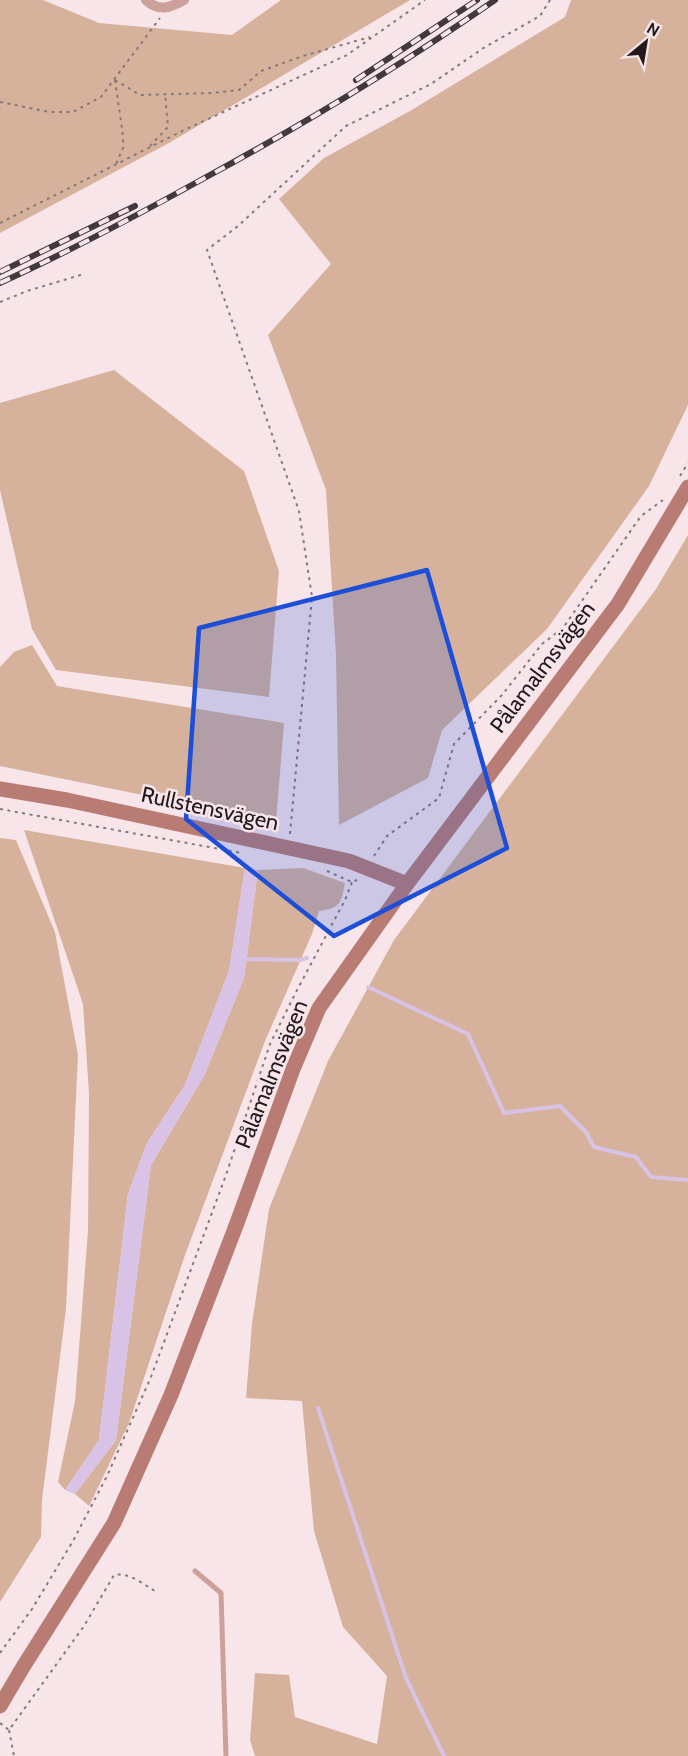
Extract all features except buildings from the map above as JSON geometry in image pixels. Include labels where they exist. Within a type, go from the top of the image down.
[{"type":"street","points":[[146,0],[158,8],[167,9],[184,0]]},
{"type":"street","name":"Pålamalmsvägen","points":[[0,1707],[22,1667],[114,1523],[171,1395],[237,1223],[292,1069],[319,1008],[407,884],[618,604],[683,483]]},
{"type":"street","name":"Rullstensvägen","points":[[0,789],[67,800],[349,861],[407,884]]},
{"type":"street","name":"Pålamalmsvägen","points":[[0,1690],[22,1667]]},
{"type":"lane","points":[[195,1571],[221,1593],[226,1756]]},
{"type":"path","points":[[0,223],[148,148],[347,55],[425,0]]},
{"type":"path","points":[[289,848],[312,597],[299,511],[207,250],[238,226],[346,126],[431,84],[485,47],[540,16],[550,0]]},
{"type":"path","points":[[0,102],[49,112],[73,112],[100,97],[167,9]]},
{"type":"path","points":[[115,80],[140,95],[239,90],[261,71],[303,56],[373,37]]},
{"type":"path","points":[[115,80],[123,136],[123,148],[116,164]]},
{"type":"path","points":[[148,148],[168,127],[165,94]]},
{"type":"path","points":[[0,302],[27,291],[84,274]]},
{"type":"path","points":[[683,483],[688,463]]},
{"type":"path","points":[[0,1653],[44,1590],[107,1476],[155,1367],[226,1175],[270,1044],[345,900],[352,882],[357,880],[367,867],[387,836],[439,798],[454,744],[502,695],[542,644],[563,628],[641,516],[668,496]]},
{"type":"path","points":[[0,809],[251,855]]},
{"type":"path","points":[[321,869],[352,882]]},
{"type":"path","points":[[9,1730],[84,1626],[114,1575],[131,1577],[155,1591]]},
{"type":"path","points":[[0,1723],[9,1730],[14,1756]]},
{"type":"highlighted area","points":[[427,570],[507,848],[334,936],[186,819],[199,628]]},
{"type":"shaded area","points":[[0,0],[43,0],[99,23],[232,35],[281,0],[410,0],[169,143],[0,233]]},
{"type":"shaded area","points":[[571,0],[688,0],[688,405],[649,486],[547,629],[442,730],[428,778],[339,825],[336,655],[326,490],[268,335],[331,264],[279,199],[324,158],[410,111],[565,17]]},
{"type":"shaded area","points":[[114,370],[244,471],[279,571],[269,697],[56,670],[32,629],[0,490],[0,403]]},
{"type":"shaded area","points":[[688,535],[688,1756],[255,1756],[250,1740],[255,1673],[289,1675],[295,1717],[377,1744],[387,1676],[343,1627],[314,1531],[302,1401],[246,1398],[252,1324],[269,1209],[328,1061],[394,940],[656,589]]},
{"type":"shaded area","points":[[32,645],[57,686],[284,723],[276,822],[0,766],[0,667],[14,652]]},
{"type":"shaded area","points":[[24,830],[245,868],[229,971],[185,1085],[147,1143],[128,1194],[99,1440],[65,1490],[58,1482],[75,1401],[88,1230],[89,1093],[83,1004]]},
{"type":"shaded area","points":[[0,838],[16,840],[55,932],[78,1055],[66,1309],[42,1500],[41,1537],[0,1602]]},
{"type":"shaded area","points":[[245,868],[258,870],[244,978],[204,1076],[151,1165],[116,1440],[75,1494],[65,1490],[99,1440],[128,1194],[147,1143],[185,1085],[229,971]]},
{"type":"shaded area","points":[[303,868],[345,883],[342,895],[336,906],[319,911],[312,934],[265,1041],[185,1255],[129,1423],[89,1506],[75,1494],[116,1440],[151,1165],[204,1076],[244,978],[258,870]]},
{"type":"waterway","points":[[242,959],[300,960],[307,958]]},
{"type":"waterway","points":[[368,987],[468,1034],[504,1113],[560,1106],[586,1132],[594,1147],[636,1157],[651,1177],[688,1180]]},
{"type":"waterway","points":[[318,1408],[406,1678],[444,1756]]},
{"type":"railway","points":[[356,80],[477,0]]},
{"type":"railway","points":[[0,283],[125,221],[275,139],[350,95],[495,0]]},
{"type":"railway","points":[[0,272],[135,206]]}]
